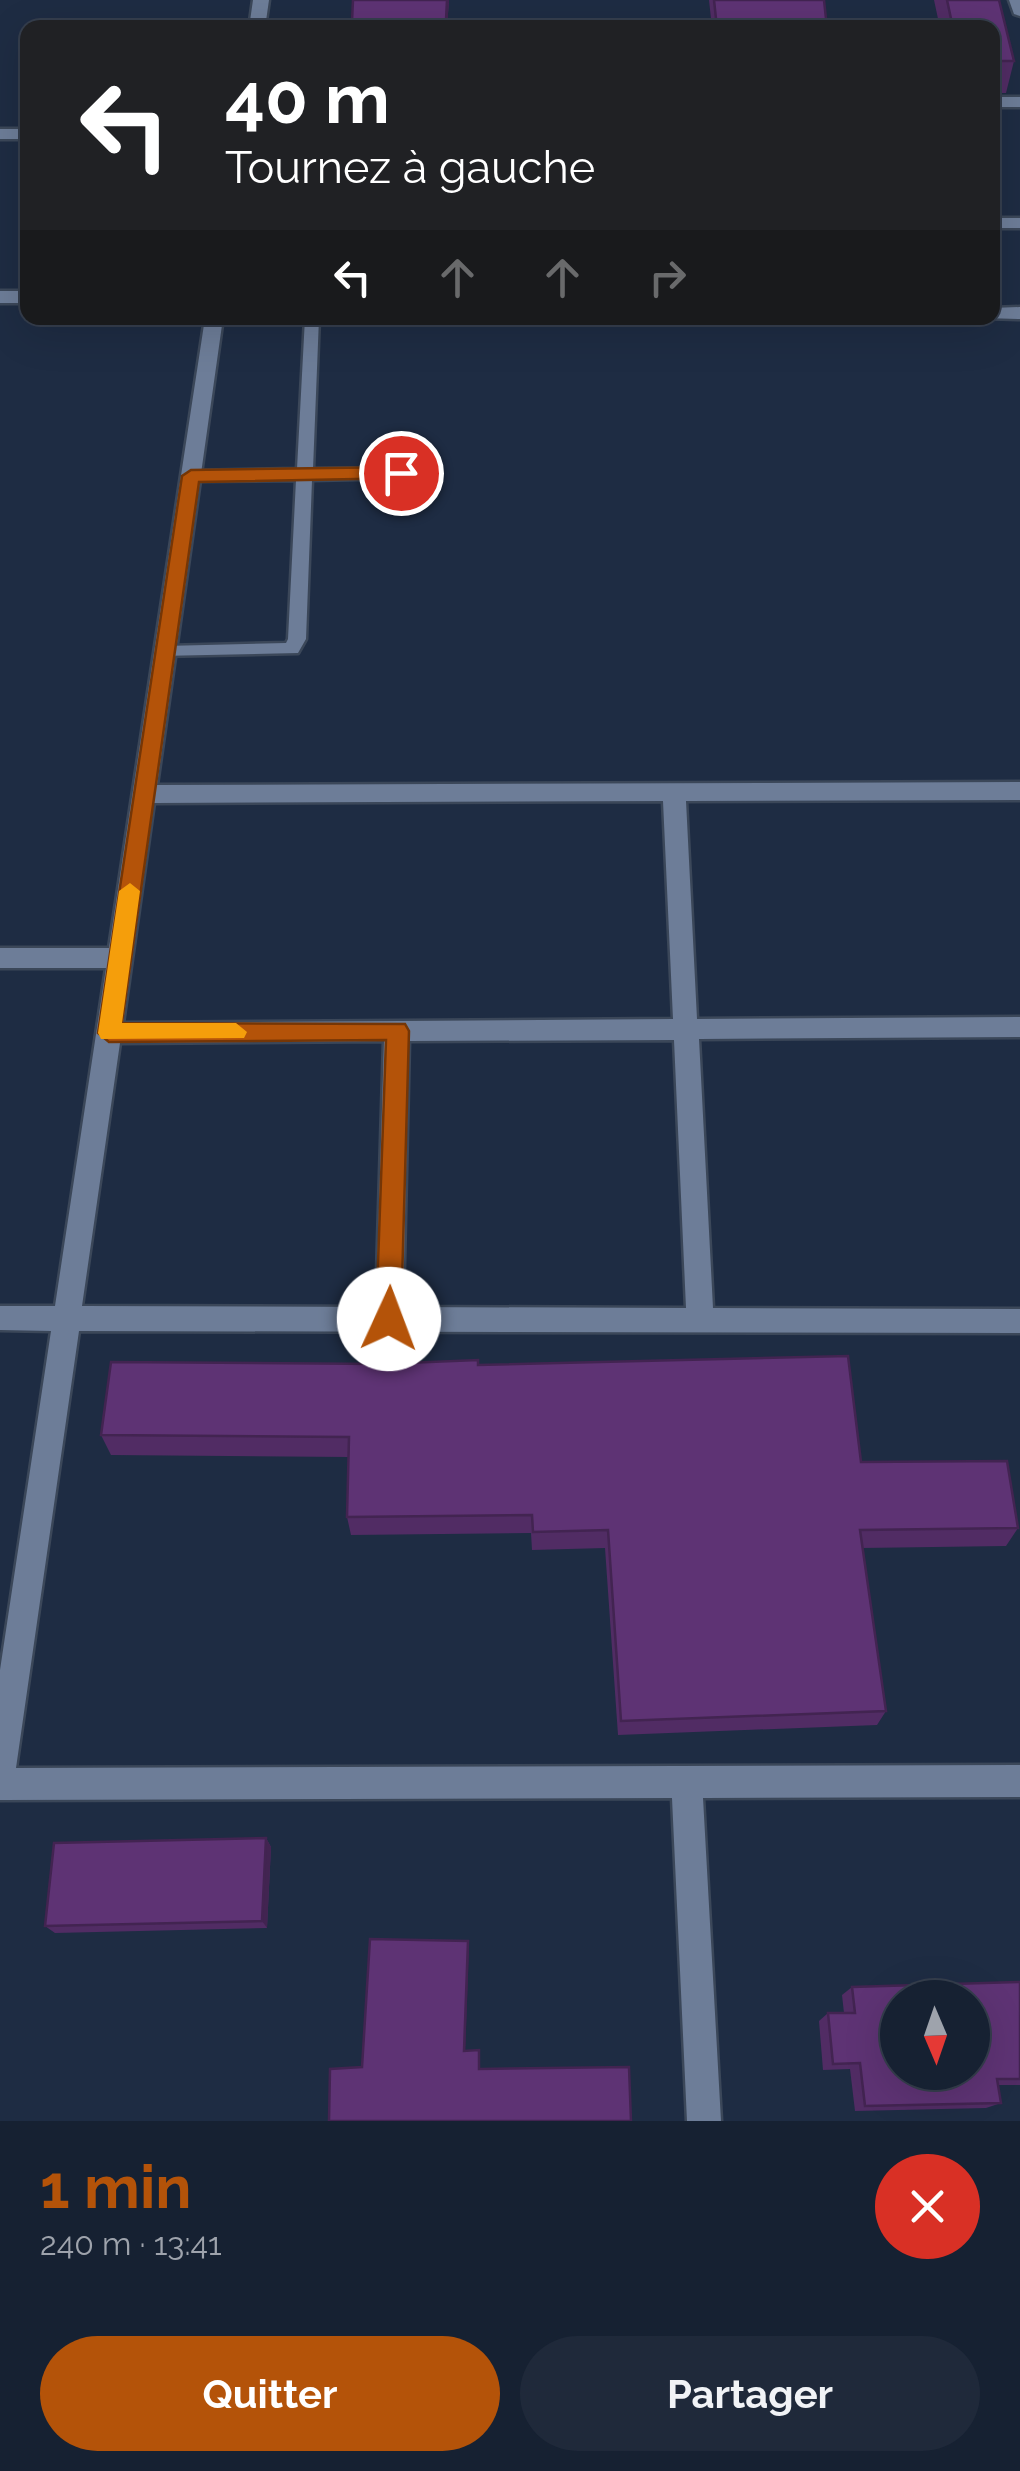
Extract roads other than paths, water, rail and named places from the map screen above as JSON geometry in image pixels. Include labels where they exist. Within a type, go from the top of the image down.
[{"type":"street","points":[[1017,0],[1020,11]]},
{"type":"street","points":[[0,1773],[213,325]]},
{"type":"street","points":[[674,792],[700,1320]]},
{"type":"street","points":[[144,794],[1020,792]]},
{"type":"street","points":[[0,958],[120,958]]},
{"type":"street","points":[[109,1033],[1020,1027]]},
{"type":"street","points":[[389,1319],[397,1031]]},
{"type":"street","points":[[0,1318],[1020,1321]]},
{"type":"street","points":[[0,1784],[1020,1781]]},
{"type":"street","points":[[687,1782],[704,2121]]},
{"type":"lane","points":[[165,652],[292,649],[297,640],[312,325]]},
{"type":"lane","points":[[191,476],[401,473]]}]
